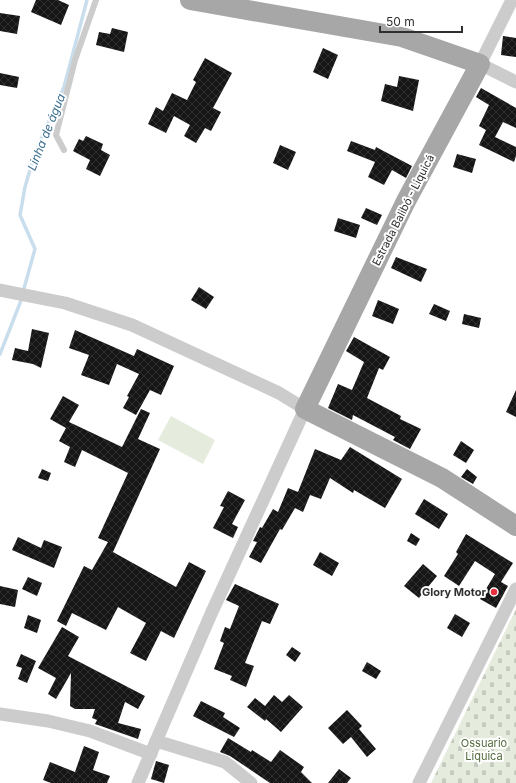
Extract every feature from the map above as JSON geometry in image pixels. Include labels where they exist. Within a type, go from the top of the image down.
[{"type":"main road","points":[[190,0],[402,37],[480,64]]},
{"type":"main road","name":"Estrada Balibó - Liquicá","points":[[305,409],[406,201],[480,64]]},
{"type":"main road","points":[[305,409],[442,478],[516,526]]},
{"type":"street","points":[[512,0],[480,64],[516,82]]},
{"type":"street","points":[[6,291],[65,304],[132,325],[279,393],[305,409],[211,614],[138,783]]},
{"type":"street","points":[[419,783],[516,589]]},
{"type":"street","points":[[0,714],[48,721],[90,730],[151,754]]},
{"type":"street","points":[[156,741],[225,762],[251,783]]},
{"type":"lane","points":[[64,150],[56,135],[76,60],[96,0]]},
{"type":"green space","points":[[171,416],[215,440],[203,464],[158,440]]},
{"type":"green space","name":"Ossuario Liquica","points":[[516,609],[516,783],[431,783]]},
{"type":"building","points":[[36,0],[58,0],[69,5],[61,25],[31,12]]},
{"type":"building","points":[[0,13],[20,16],[17,34],[0,31]]},
{"type":"building","points":[[112,28],[128,32],[124,52],[96,45],[99,32],[110,34]]},
{"type":"building","points":[[503,36],[516,38],[516,57],[501,55]]},
{"type":"building","points":[[323,48],[338,55],[328,79],[313,72]]},
{"type":"building","points":[[205,58],[232,73],[213,108],[221,112],[211,131],[205,128],[196,143],[184,136],[190,125],[174,116],[166,133],[148,124],[156,107],[163,111],[172,93],[187,100],[196,82],[193,80]]},
{"type":"building","points":[[0,73],[19,77],[17,88],[0,85]]},
{"type":"building","points":[[399,76],[419,80],[413,111],[381,101],[385,84],[397,87]]},
{"type":"building","points":[[481,88],[516,108],[516,128],[503,122],[495,137],[516,147],[514,162],[479,145],[486,130],[479,126],[489,105],[476,97]]},
{"type":"building","points":[[86,136],[103,144],[101,150],[110,155],[100,176],[86,169],[90,160],[73,151],[79,139],[83,141]]},
{"type":"building","points":[[351,141],[375,150],[376,147],[412,166],[406,178],[392,170],[384,185],[368,177],[375,162],[347,151]]},
{"type":"building","points":[[280,145],[296,152],[288,170],[273,163]]},
{"type":"building","points":[[457,154],[476,159],[472,173],[453,167]]},
{"type":"building","points":[[366,208],[382,215],[377,225],[361,218]]},
{"type":"building","points":[[338,218],[360,225],[356,238],[334,231]]},
{"type":"building","points":[[396,257],[427,269],[421,282],[391,268]]},
{"type":"building","points":[[199,287],[214,297],[206,309],[191,300]]},
{"type":"building","points":[[378,300],[399,309],[393,324],[372,316]]},
{"type":"building","points":[[434,304],[450,311],[446,321],[429,314]]},
{"type":"building","points":[[464,314],[481,318],[479,328],[462,324]]},
{"type":"building","points":[[32,329],[49,333],[41,368],[33,364],[12,360],[15,348],[28,351]]},
{"type":"building","points":[[75,330],[134,356],[137,349],[174,366],[161,395],[150,390],[136,415],[123,408],[129,397],[127,396],[139,374],[117,364],[109,385],[81,375],[89,355],[69,348]]},
{"type":"building","points":[[354,337],[390,357],[383,370],[379,368],[367,398],[401,416],[400,419],[421,429],[410,449],[393,440],[395,437],[353,415],[352,420],[328,408],[338,384],[352,390],[364,362],[346,351]]},
{"type":"building","points":[[516,390],[516,417],[506,412]]},
{"type":"building","points":[[63,396],[79,405],[69,422],[122,447],[141,409],[150,413],[138,439],[160,449],[113,552],[176,587],[189,562],[206,571],[174,638],[161,631],[146,661],[130,653],[146,623],[118,607],[106,630],[72,613],[66,626],[57,621],[84,566],[92,570],[108,542],[98,538],[128,473],[82,450],[75,467],[64,462],[70,447],[59,441],[66,428],[50,419]]},
{"type":"building","points":[[461,441],[474,450],[466,463],[453,455]]},
{"type":"building","points":[[350,447],[402,479],[385,508],[354,490],[353,493],[330,478],[321,499],[310,495],[303,512],[295,508],[282,530],[280,529],[261,563],[249,557],[257,542],[253,541],[260,527],[262,528],[273,509],[278,512],[288,488],[298,492],[315,449],[341,460]]},
{"type":"building","points":[[42,469],[51,473],[48,481],[38,478]]},
{"type":"building","points":[[467,469],[477,477],[473,484],[461,477]]},
{"type":"building","points":[[228,491],[245,500],[232,524],[238,527],[233,538],[213,528],[224,507],[220,506]]},
{"type":"building","points":[[424,499],[448,514],[439,529],[415,514]]},
{"type":"building","points":[[411,533],[420,539],[416,546],[407,541]]},
{"type":"building","points":[[466,534],[513,563],[501,582],[508,586],[496,608],[480,599],[495,574],[475,561],[459,586],[444,576],[458,554],[456,552]]},
{"type":"building","points":[[18,537],[41,548],[44,540],[62,547],[54,568],[12,550]]},
{"type":"building","points":[[320,552],[339,563],[332,576],[313,565]]},
{"type":"building","points":[[423,564],[437,576],[419,598],[404,586]]},
{"type":"building","points":[[28,577],[42,583],[37,596],[22,589]]},
{"type":"building","points":[[235,584],[279,604],[270,624],[262,621],[245,663],[254,666],[246,687],[230,680],[232,676],[214,669],[224,643],[220,641],[225,627],[230,629],[239,606],[226,600]]},
{"type":"building","points":[[0,586],[18,590],[15,607],[0,604]]},
{"type":"building","points":[[455,614],[470,623],[462,637],[447,628]]},
{"type":"building","points":[[28,615],[41,620],[37,633],[24,628]]},
{"type":"building","points":[[62,627],[79,637],[68,656],[145,696],[138,709],[125,702],[118,723],[141,729],[138,739],[95,724],[97,720],[92,718],[95,709],[75,709],[70,706],[71,673],[56,699],[48,694],[56,678],[38,668]]},
{"type":"building","points":[[292,647],[301,653],[295,662],[286,655]]},
{"type":"building","points":[[21,654],[36,661],[27,683],[18,679],[22,668],[16,666]]},
{"type":"building","points":[[367,662],[381,671],[376,679],[362,671]]},
{"type":"building","points":[[274,695],[282,702],[289,695],[303,707],[281,732],[266,719],[265,721],[247,707],[255,698],[265,706]]},
{"type":"building","points":[[201,701],[225,713],[223,717],[240,728],[234,737],[193,716]]},
{"type":"building","points":[[347,710],[362,726],[359,729],[376,749],[367,757],[351,737],[343,744],[328,728]]},
{"type":"building","points":[[228,738],[251,752],[252,750],[271,762],[280,750],[304,767],[301,772],[312,783],[270,783],[230,756],[220,752]]},
{"type":"building","points":[[84,746],[99,752],[93,770],[110,776],[107,783],[51,783],[43,780],[50,762],[75,772]]},
{"type":"building","points":[[156,761],[169,765],[164,783],[151,779]]},
{"type":"building","points":[[339,769],[351,778],[347,783],[328,783]]},
{"type":"waterway","name":"Linha de água","points":[[23,292],[35,249],[20,215],[25,187],[35,153],[64,87],[87,0]]},
{"type":"waterway","name":"Linha de água","points":[[0,354],[22,298]]},
{"type":"place","name":"Glory Motor","points":[[494,592]]}]
